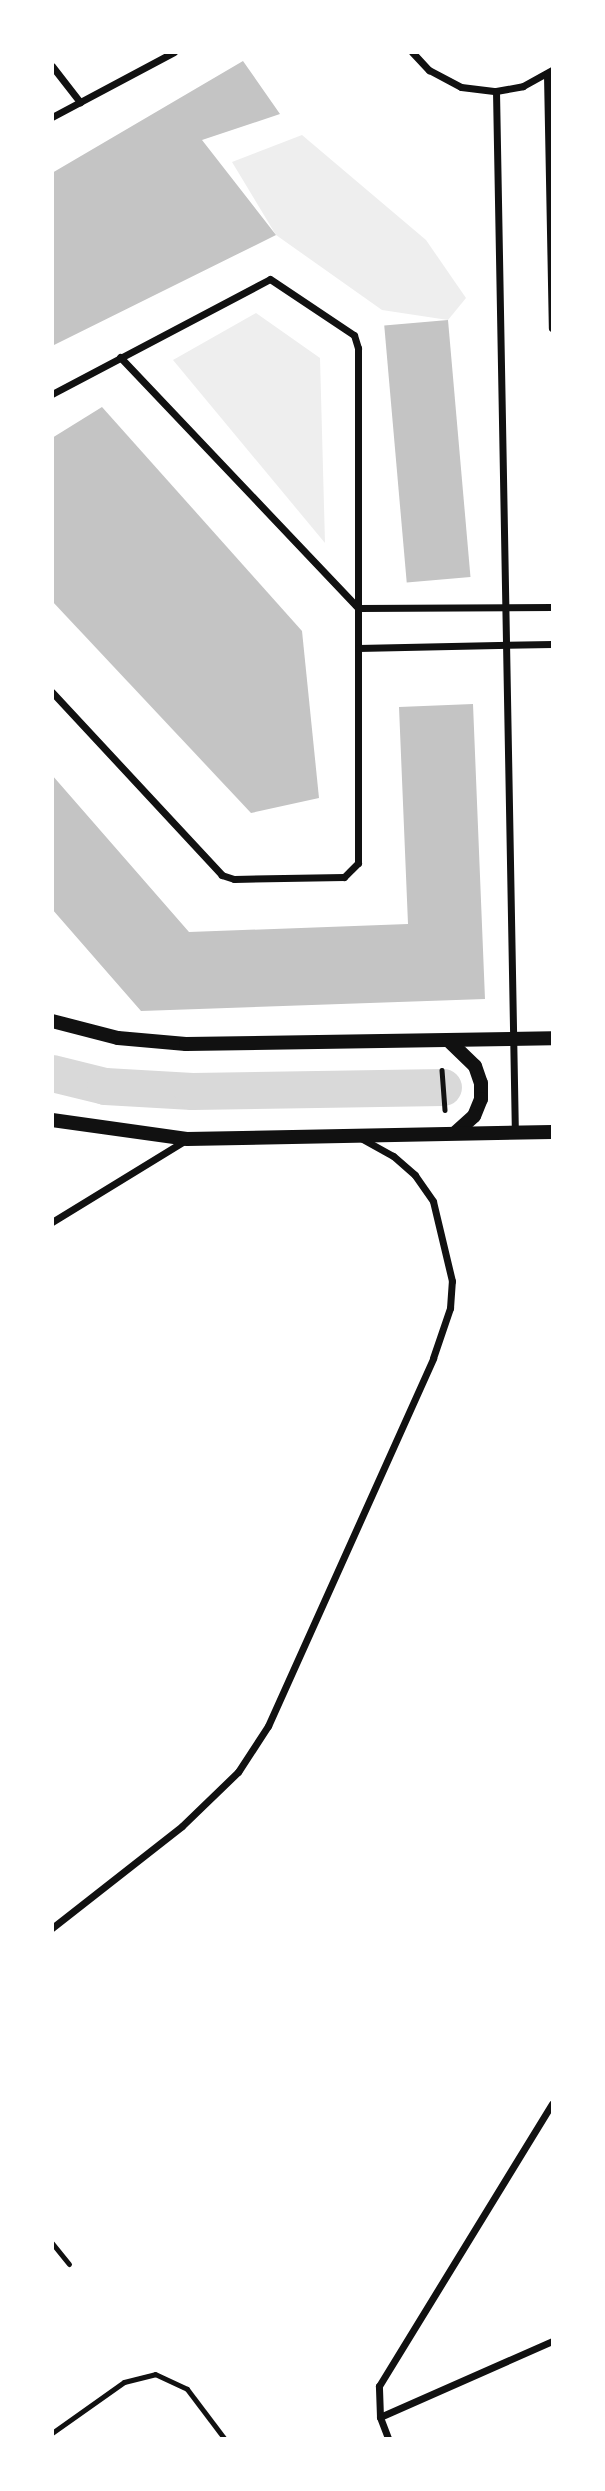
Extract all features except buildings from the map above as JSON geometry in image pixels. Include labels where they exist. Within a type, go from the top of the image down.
[{"type":"main road","points":[[52,1021],[118,1038],[186,1044],[449,1041],[510,1047],[552,1038]]},
{"type":"main road","points":[[449,1041],[475,1066],[481,1083],[481,1099],[474,1116],[455,1133]]},
{"type":"main road","points":[[52,1119],[187,1139],[455,1133],[514,1126],[552,1132]]},
{"type":"street","points":[[52,117],[174,52]]},
{"type":"street","points":[[412,52],[429,70],[461,87],[496,91],[523,86],[550,72],[552,328]]},
{"type":"street","points":[[52,65],[80,102]]},
{"type":"street","points":[[496,91],[506,607],[510,1047],[514,1126]]},
{"type":"street","points":[[52,394],[270,279],[347,327],[358,348],[360,853],[353,872],[344,877],[234,879],[222,875],[52,692]]},
{"type":"street","points":[[120,357],[358,608],[552,607]]},
{"type":"street","points":[[358,648],[552,644]]},
{"type":"street","points":[[52,1928],[182,1826],[238,1772],[268,1726],[433,1358],[450,1308],[452,1281],[433,1201],[415,1175],[393,1156],[354,1135]]},
{"type":"street","points":[[52,1222],[187,1139]]},
{"type":"street","points":[[388,2438],[380,2417],[379,2386],[552,2104]]},
{"type":"street","points":[[543,2116],[552,2112]]},
{"type":"street","points":[[380,2417],[552,2341]]},
{"type":"lane","points":[[52,2243],[69,2264]]},
{"type":"lane","points":[[52,2433],[124,2382],[155,2374],[187,2389],[225,2438]]},
{"type":"path","points":[[442,1062],[445,1114]]},
{"type":"shaded area","points":[[302,135],[426,240],[466,298],[448,320],[382,310],[276,235],[232,162]]},
{"type":"shaded area","points":[[256,313],[320,358],[325,543],[173,360]]},
{"type":"waterway","points":[[52,1073],[105,1086],[192,1091],[443,1087]]}]
